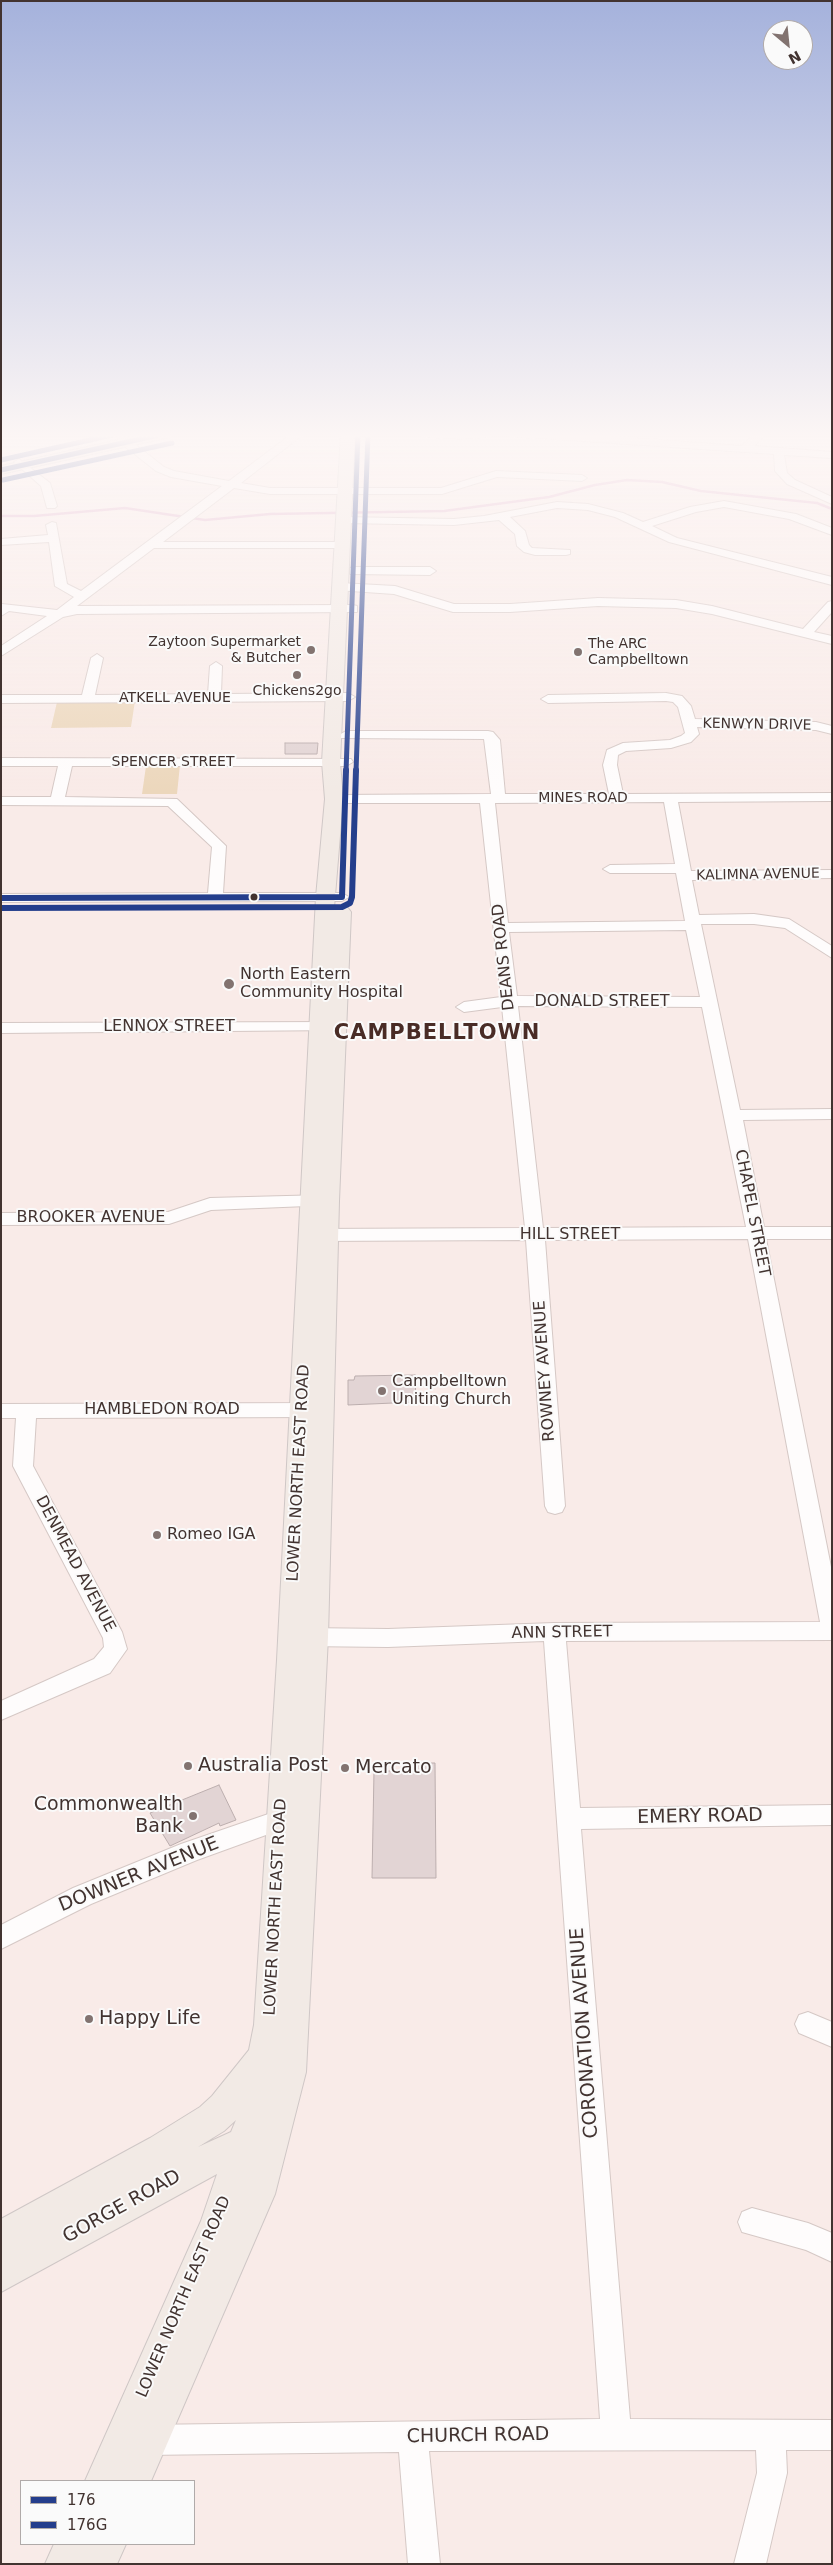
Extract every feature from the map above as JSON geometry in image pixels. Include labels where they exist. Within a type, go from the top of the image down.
[{"type":"main road","name":"LOWER NORTH EAST ROAD","points":[[258,2144],[288,2072],[293,2020],[303,1637],[319,1201],[333,897],[340,799],[338,762],[347,587],[343,553]]},
{"type":"main road","name":"LOWER NORTH EAST ROAD","points":[[347,587],[354,571],[353,553]]},
{"type":"main road","name":"LOWER NORTH EAST ROAD","points":[[338,762],[346,735],[341,697]]},
{"type":"main road","name":"LOWER NORTH EAST ROAD","points":[[105,2480],[136,2439],[257,2194],[258,2144],[253,2119],[270,2025],[280,1820],[303,1637]]},
{"type":"main road","name":"GORGE ROAD","points":[[1,2239],[162,2150],[212,2118],[224,2108],[264,2057]]},
{"type":"main road","name":"GORGE ROAD","points":[[162,2150],[223,2139],[258,2144]]},
{"type":"main road","name":"GORGE ROAD","points":[[1,2274],[191,2168],[258,2144]]},
{"type":"main road","name":"LOWER NORTH EAST ROAD","points":[[132,2480],[136,2439]]},
{"type":"main road","points":[[65,2564],[74,2545]]},
{"type":"main road","points":[[97,2564],[106,2545]]},
{"type":"street","points":[[56,553],[61,586],[81,596]]},
{"type":"street","points":[[1,652],[59,614],[140,553]]},
{"type":"street","points":[[722,553],[832,581]]},
{"type":"street","points":[[354,571],[430,571]]},
{"type":"street","points":[[347,587],[395,590],[453,608],[510,608],[598,602],[676,604],[712,610],[832,640]]},
{"type":"street","points":[[806,633],[832,605]]},
{"type":"street","points":[[3,608],[59,614],[77,610],[346,609]]},
{"type":"street","points":[[88,699],[97,658]]},
{"type":"street","points":[[214,698],[216,666]]},
{"type":"street","name":"ATKELL AVENUE","points":[[1,700],[341,697]]},
{"type":"street","name":"KENWYN DRIVE","points":[[548,699],[666,697],[678,699],[684,706],[690,723],[816,726],[832,730]]},
{"type":"street","points":[[617,797],[610,765],[612,754],[623,747],[671,744],[686,740],[692,734],[690,723]]},
{"type":"street","name":"DEANS ROAD","points":[[346,735],[488,735],[493,740],[492,798],[501,928],[535,1235]]},
{"type":"street","name":"SPENCER STREET","points":[[1,762],[338,762]]},
{"type":"street","points":[[57,801],[66,763]]},
{"type":"street","name":"CHAPEL STREET","points":[[670,797],[692,923],[733,1115],[832,1630]]},
{"type":"street","name":"MINES ROAD","points":[[340,799],[832,797]]},
{"type":"street","points":[[1,801],[172,802],[219,846],[214,897]]},
{"type":"street","name":"KALIMNA AVENUE","points":[[610,869],[832,874]]},
{"type":"street","points":[[1,898],[333,897]]},
{"type":"street","points":[[501,928],[692,923],[754,918],[789,924],[832,953]]},
{"type":"street","name":"DONALD STREET","points":[[464,1007],[508,1001],[710,1002]]},
{"type":"street","name":"LENNOX STREET","points":[[1,1028],[327,1027]]},
{"type":"street","points":[[733,1115],[832,1114]]},
{"type":"street","name":"BROOKER AVENUE","points":[[1,1219],[170,1218],[210,1204],[319,1201]]},
{"type":"street","name":"HILL STREET","points":[[318,1235],[832,1233]]},
{"type":"street","name":"ROWNEY AVENUE","points":[[535,1235],[555,1506]]},
{"type":"street","name":"HAMBLEDON ROAD","points":[[1,1411],[312,1410]]},
{"type":"street","name":"DENMEAD AVENUE","points":[[1,1711],[102,1666],[116,1649],[114,1638],[23,1466],[22,1454],[27,1411]]},
{"type":"street","name":"ANN STREET","points":[[303,1637],[388,1638],[554,1632],[832,1630]]},
{"type":"street","name":"CORONATION AVENUE","points":[[554,1632],[616,2434]]},
{"type":"street","name":"EMERY ROAD","points":[[569,1819],[832,1814]]},
{"type":"street","name":"DOWNER AVENUE","points":[[1,1938],[82,1896],[181,1855],[280,1820]]},
{"type":"street","points":[[808,2024],[832,2035]]},
{"type":"street","points":[[752,2222],[808,2237],[832,2248]]},
{"type":"street","name":"CHURCH ROAD","points":[[136,2439],[616,2434],[832,2435]]},
{"type":"street","points":[[414,2436],[424,2564]]},
{"type":"street","points":[[750,2564],[772,2473],[770,2436]]},
{"type":"shaded area","points":[[135,701],[131,727],[51,728],[57,702]]},
{"type":"shaded area","points":[[180,765],[177,794],[142,794],[146,766]]},
{"type":"building","points":[[285,743],[318,743],[317,754],[285,754]]},
{"type":"building","name":"Campbelltown Uniting Church","points":[[415,1375],[416,1402],[348,1405],[348,1380],[354,1380],[355,1376]]},
{"type":"building","name":"Mercato","points":[[417,1763],[435,1763],[436,1878],[372,1878],[374,1771],[417,1771]]},
{"type":"building","name":"Commonwealth Bank","points":[[219,1785],[236,1820],[220,1826],[219,1823],[170,1846],[150,1813]]},
{"type":"transit line","name":"176","points":[[1,898],[342,897],[354,553]]},
{"type":"transit line","name":"176G","points":[[1,908],[342,907],[350,903],[352,897],[364,553]]},
{"type":"place","name":"Zaytoon Supermarket & Butcher","points":[[311,650]]},
{"type":"place","name":"The ARC Campbelltown","points":[[578,652]]},
{"type":"place","name":"Chickens2go","points":[[297,675]]},
{"type":"place","name":"North Eastern Community Hospital","points":[[229,984]]},
{"type":"place","name":"Campbelltown Uniting Church","points":[[382,1391]]},
{"type":"place","name":"Romeo IGA","points":[[157,1535]]},
{"type":"place","name":"Australia Post","points":[[188,1766]]},
{"type":"place","name":"Mercato","points":[[345,1768]]},
{"type":"place","name":"Commonwealth Bank","points":[[193,1816]]},
{"type":"place","name":"Happy Life","points":[[89,2019]]},
{"type":"district","name":"CAMPBELLTOWN","points":[[437,1034]]}]
